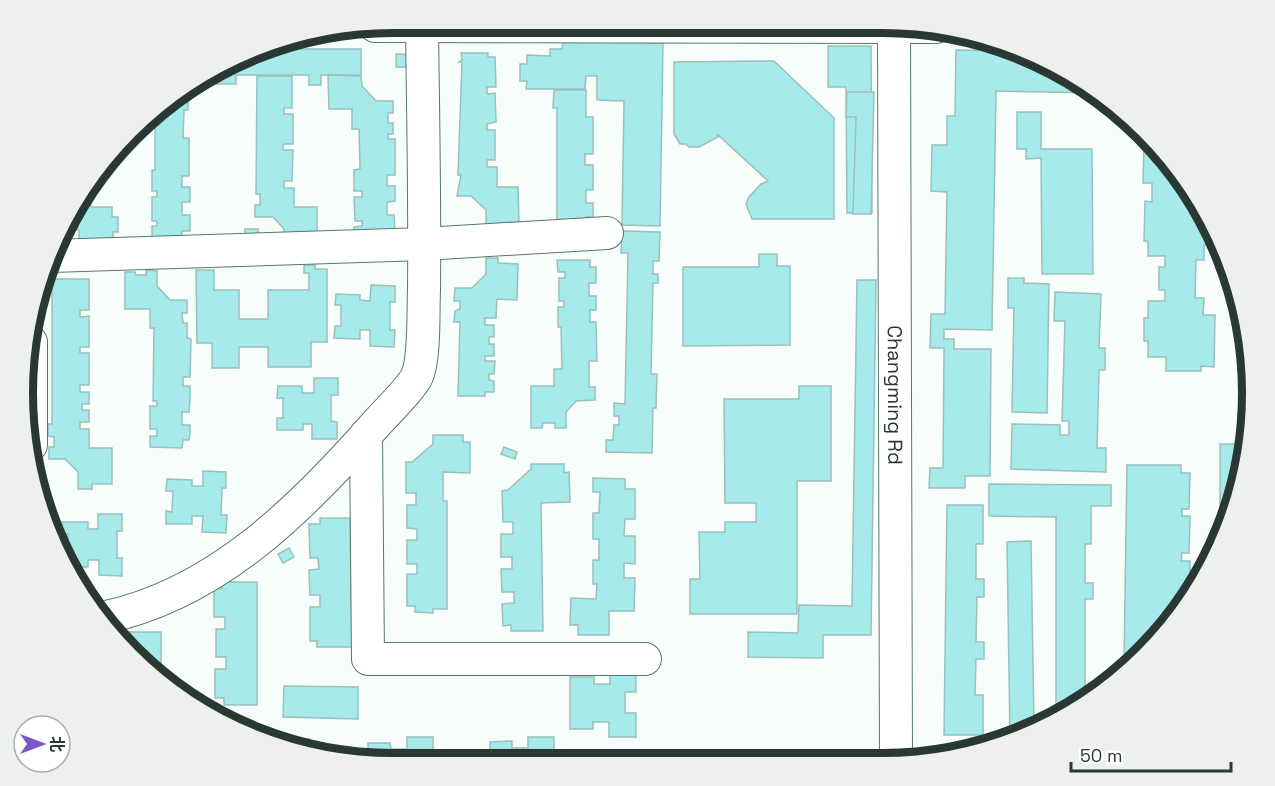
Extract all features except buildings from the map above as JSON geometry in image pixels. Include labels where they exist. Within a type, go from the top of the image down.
[{"type":"street","points":[[111,616],[122,614],[194,585],[254,546],[309,495],[366,435],[417,376],[423,325],[422,33]]},
{"type":"street","name":"Changming Rd","points":[[894,34],[896,752]]},
{"type":"street","points":[[60,256],[424,244],[607,233]]},
{"type":"street","points":[[366,435],[368,659],[645,659]]}]
